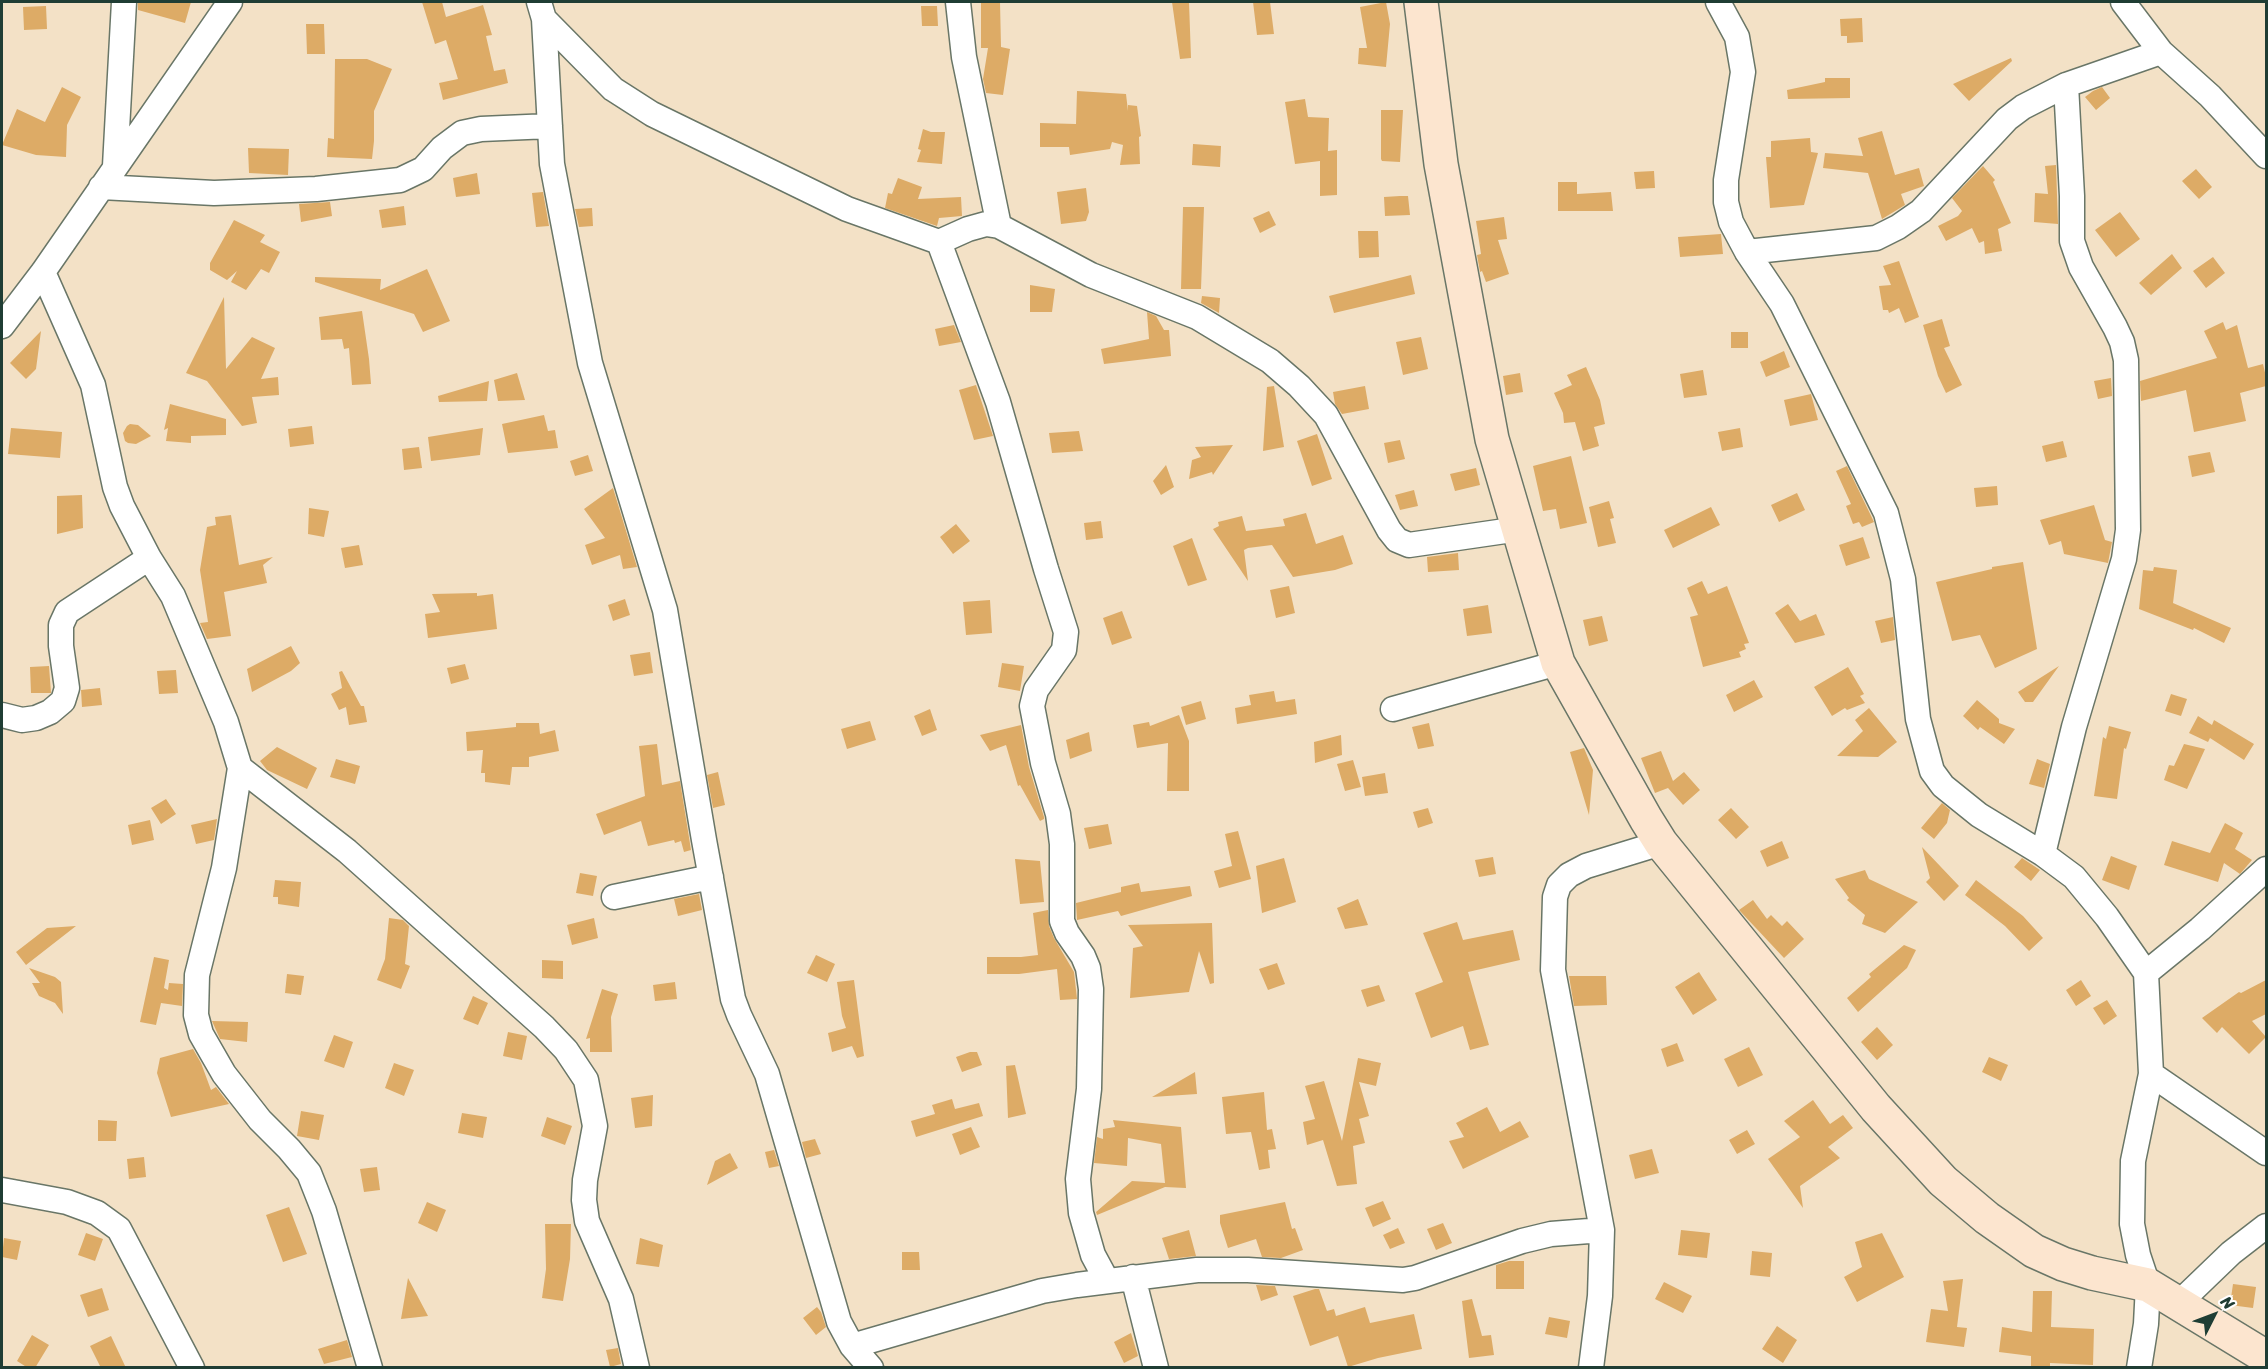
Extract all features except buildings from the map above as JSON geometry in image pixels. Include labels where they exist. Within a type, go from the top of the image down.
[{"type":"street","points":[[115,166],[124,2]]},
{"type":"street","points":[[2,326],[43,272],[230,2]]},
{"type":"street","points":[[958,2],[964,57],[999,226]]},
{"type":"street","points":[[1421,2],[1443,176],[1492,439],[1558,663],[1646,819],[1661,843],[1876,1108],[1943,1181],[1987,1218],[2034,1251],[2063,1264],[2092,1273],[2148,1285],[2266,1357]]},
{"type":"street","points":[[1718,2],[1737,37],[1743,72],[1726,180],[1726,202],[1731,222],[1747,252],[1782,304],[1886,513],[1903,579],[1918,719],[1932,771],[1942,786],[1979,815],[2043,854],[2074,877],[2107,917],[2146,973],[2151,1074],[2133,1161],[2132,1224],[2138,1256],[2148,1285],[2146,1324],[2139,1368]]},
{"type":"street","points":[[2123,2],[2161,52],[2210,96],[2266,156]]},
{"type":"street","points":[[541,10],[613,89],[652,114],[847,209],[939,242],[986,224],[999,226],[1091,274],[1197,317],[1270,361],[1299,386],[1326,415],[1389,530],[1397,540],[1408,545],[1519,529]]},
{"type":"street","points":[[541,10],[552,164],[590,363],[665,610],[733,999],[767,1074],[839,1322],[852,1346],[871,1368]]},
{"type":"street","points":[[1747,252],[1876,238],[1898,227],[1921,211],[2007,119],[2024,107],[2066,85],[2161,52]]},
{"type":"street","points":[[2043,854],[2079,709],[2124,559],[2128,530],[2126,360],[2119,334],[2081,267],[2072,241],[2066,85]]},
{"type":"street","points":[[100,187],[214,193],[316,189],[400,180],[423,169],[442,148],[462,133],[481,129],[549,126]]},
{"type":"street","points":[[939,242],[998,402],[1066,632],[1064,650],[1036,690],[1032,706],[1043,763],[1058,814],[1062,844],[1062,921],[1067,933],[1083,956],[1088,968],[1091,989],[1089,1089],[1078,1179],[1080,1213],[1094,1255],[1107,1281]]},
{"type":"street","points":[[43,272],[93,385],[115,488],[122,506],[149,558],[173,596],[226,722],[240,768],[224,868],[197,975],[196,1015],[201,1034],[224,1074],[260,1120],[309,1173],[324,1211],[370,1368]]},
{"type":"street","points":[[2,715],[22,720],[36,718],[50,712],[63,701],[67,688],[61,646],[61,625],[67,612],[149,558]]},
{"type":"street","points":[[1393,709],[1558,663]]},
{"type":"street","points":[[240,768],[347,851],[544,1027],[566,1050],[586,1080],[594,1126],[585,1180],[584,1200],[587,1221],[621,1299],[637,1368]]},
{"type":"street","points":[[1591,1368],[1600,1296],[1602,1230],[1553,970],[1555,897],[1559,885],[1569,875],[1586,866],[1661,843]]},
{"type":"street","points":[[2146,973],[2200,929],[2266,869]]},
{"type":"street","points":[[614,897],[711,877]]},
{"type":"street","points":[[2151,1074],[2266,1153]]},
{"type":"street","points":[[2,1190],[67,1202],[97,1213],[119,1230],[192,1368]]},
{"type":"street","points":[[2179,1303],[2231,1253],[2266,1226]]},
{"type":"street","points":[[852,1346],[1042,1291],[1132,1277],[1197,1270],[1248,1270],[1402,1280],[1415,1278],[1522,1241],[1551,1234],[1602,1230]]},
{"type":"street","points":[[1132,1277],[1156,1368]]}]
